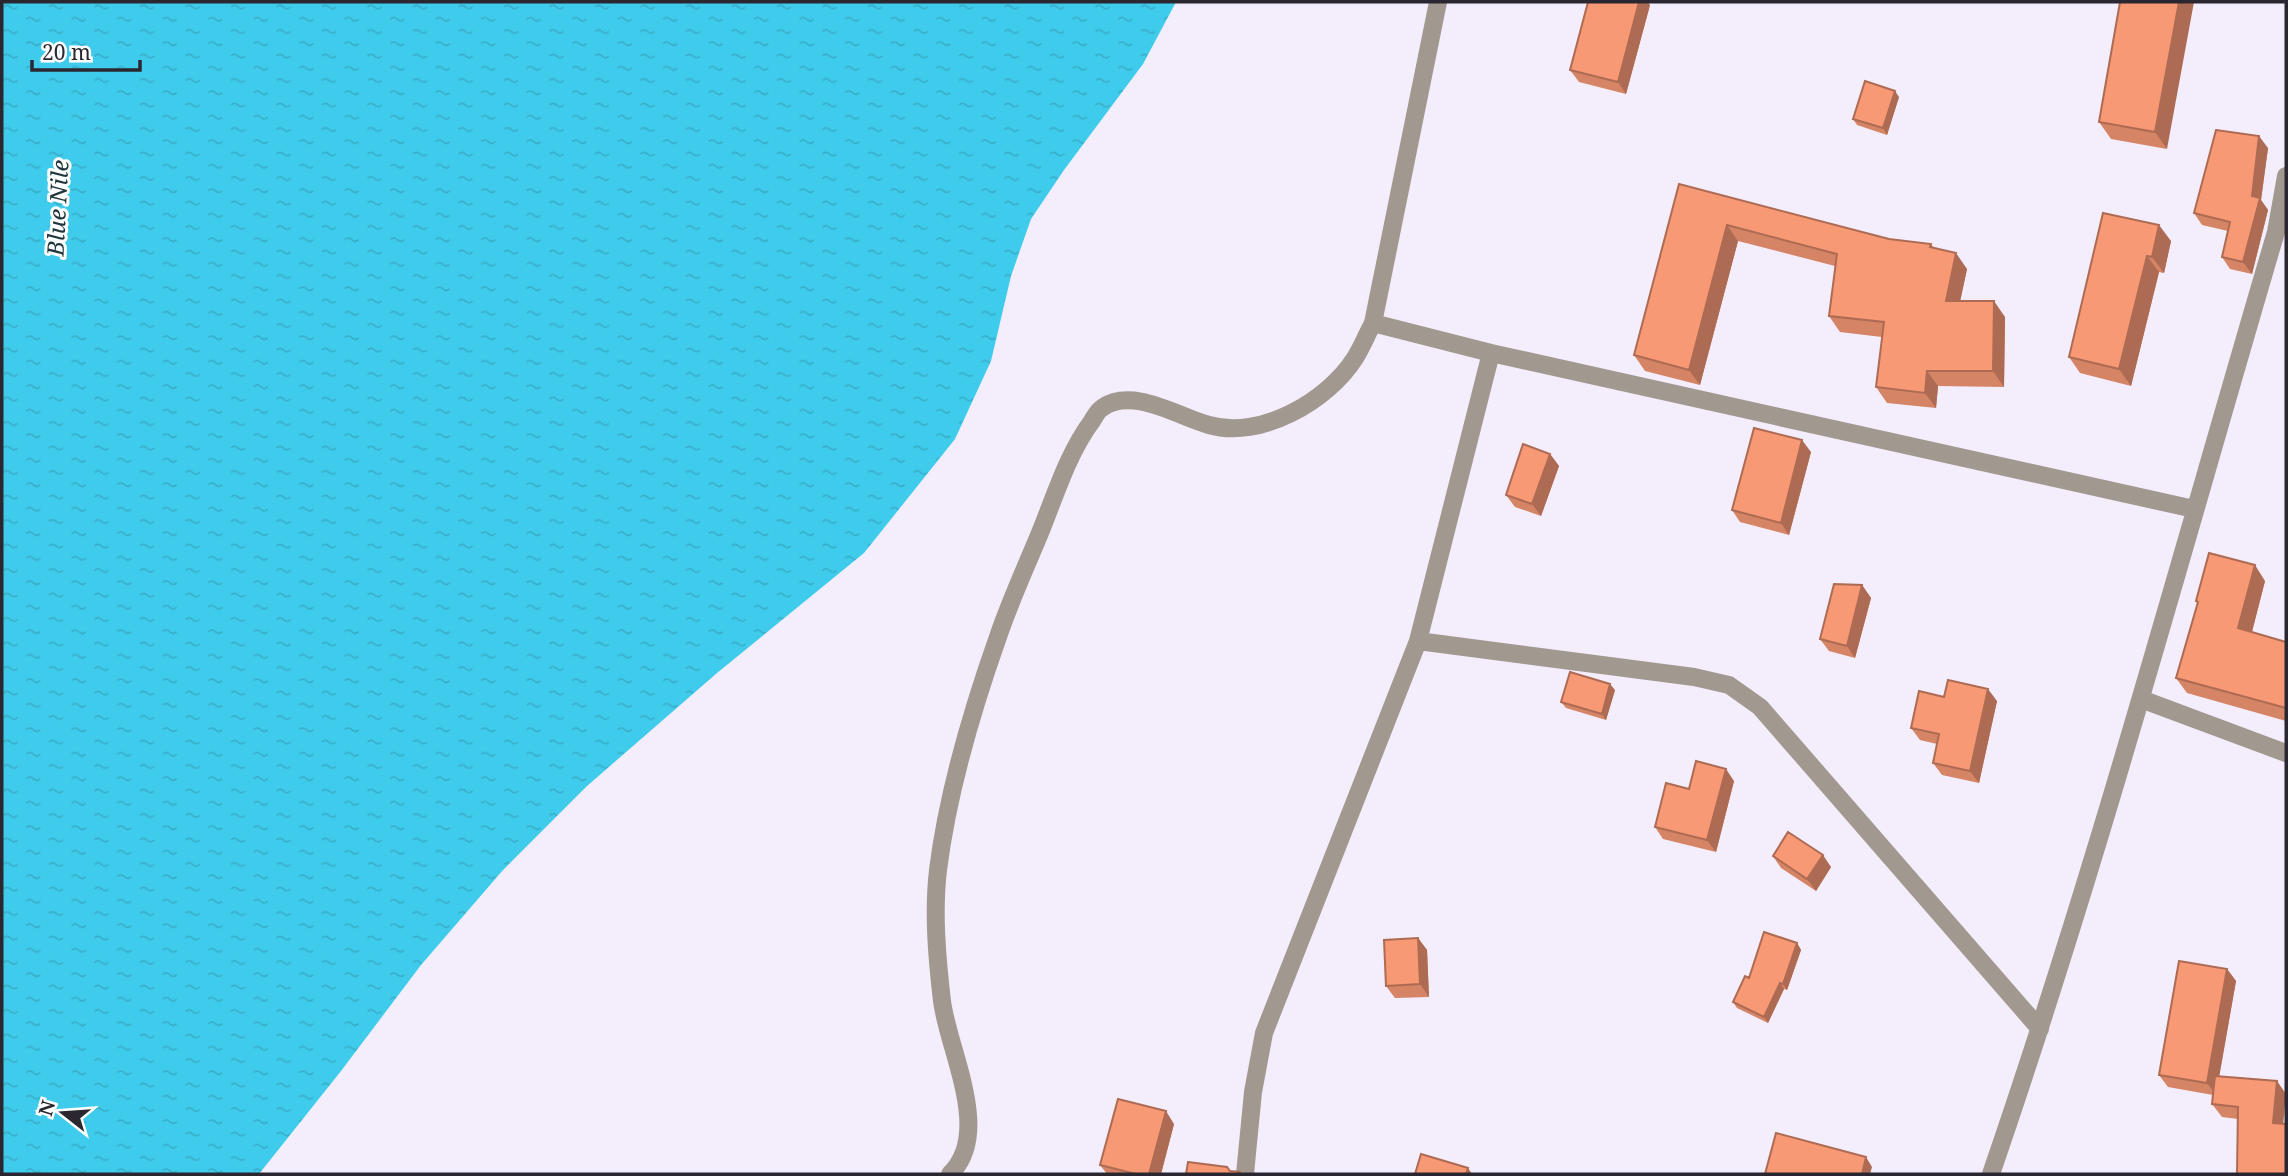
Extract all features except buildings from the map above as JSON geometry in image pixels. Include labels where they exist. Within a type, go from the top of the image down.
[{"type":"street","points":[[950,1174],[965,1151],[969,1126],[960,1070],[943,1005],[936,941],[940,859],[968,729],[999,633],[1079,439],[1102,408],[1128,399],[1162,407],[1210,425],[1233,429],[1257,428],[1290,414],[1328,389],[1355,359],[1373,323],[1438,2]]},
{"type":"street","points":[[1991,1174],[2040,1029],[2141,699],[2194,509],[2281,232],[2286,176]]},
{"type":"street","points":[[1373,323],[1491,353],[2194,509]]},
{"type":"street","points":[[1245,1174],[1253,1092],[1265,1033],[1418,641],[1491,353]]},
{"type":"street","points":[[1418,641],[1694,677],[1729,685],[1760,708],[2040,1029]]},
{"type":"street","points":[[2141,699],[2286,753]]},
{"type":"water","name":"Blue Nile","points":[[2,2],[1176,2],[1143,64],[1031,219],[1011,276],[991,361],[955,439],[864,553],[717,673],[587,786],[503,870],[421,965],[259,1174],[2,1174]]}]
